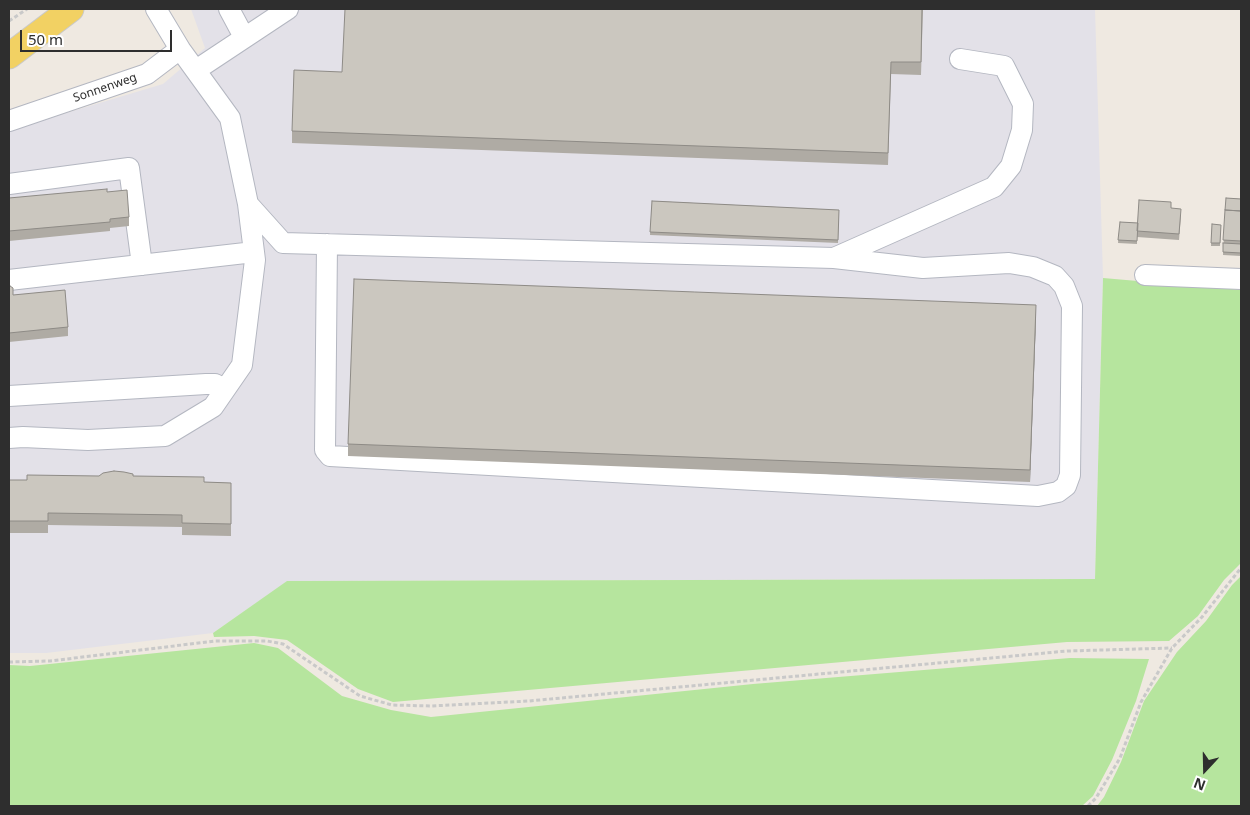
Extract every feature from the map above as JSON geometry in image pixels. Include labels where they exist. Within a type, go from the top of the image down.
[{"type":"main road","points":[[9,56],[71,9]]},
{"type":"street","points":[[9,438],[88,440],[165,436],[213,408],[242,365],[255,260],[248,204],[230,118],[180,49],[156,9]]},
{"type":"street","points":[[229,9],[244,38]]},
{"type":"street","points":[[196,70],[288,9]]},
{"type":"street","name":"Sonnenweg","points":[[9,121],[147,74],[180,49]]},
{"type":"street","points":[[834,258],[994,187],[1012,166],[1022,130],[1022,104],[1004,66],[960,59]]},
{"type":"street","points":[[9,184],[129,168],[142,265]]},
{"type":"street","points":[[248,204],[283,243],[327,244],[834,258],[923,268],[1009,263],[1032,267],[1055,276],[1064,286],[1072,306],[1070,474],[1066,486],[1058,492],[1038,496],[330,456],[325,450],[327,244]]},
{"type":"street","points":[[9,280],[254,252]]},
{"type":"street","points":[[1145,275],[1241,279]]},
{"type":"street","points":[[9,396],[206,384],[215,384],[226,389]]},
{"type":"path","points":[[9,21],[27,9]]},
{"type":"path","points":[[1088,806],[1096,798],[1120,758],[1141,702],[1172,648],[1202,617],[1241,568]]},
{"type":"path","points":[[9,662],[50,661],[215,641],[267,640],[283,644],[360,696],[392,705],[431,706],[529,701],[1067,651],[1172,648]]},
{"type":"shaded area","points":[[191,9],[1095,9],[1103,278],[1095,579],[288,581],[213,633],[46,653],[9,653],[9,132],[16,128],[163,84],[205,48]]},
{"type":"green space","points":[[1103,278],[1241,290],[1241,563],[1224,580],[1198,616],[1169,641],[1067,642],[393,702],[358,689],[287,640],[254,636],[214,637],[213,633],[287,581],[1095,579]]},
{"type":"green space","points":[[1241,576],[1241,806],[1097,806],[1104,797],[1121,762],[1144,701],[1177,652],[1206,621],[1232,585]]},
{"type":"green space","points":[[254,643],[278,648],[342,696],[391,710],[431,717],[753,684],[1070,658],[1149,659],[1136,701],[1112,760],[1093,796],[1082,806],[9,806],[9,665],[30,666]]},
{"type":"building","points":[[345,9],[922,9],[921,62],[891,62],[888,153],[292,131],[294,70],[342,72]]},
{"type":"building","points":[[107,189],[107,192],[127,190],[129,217],[110,219],[110,222],[9,231],[9,198]]},
{"type":"building","points":[[1226,198],[1241,199],[1241,211],[1225,210]]},
{"type":"building","points":[[1139,200],[1171,202],[1171,208],[1181,209],[1179,234],[1137,231]]},
{"type":"building","points":[[652,201],[839,210],[838,240],[650,232]]},
{"type":"building","points":[[1225,210],[1241,211],[1241,241],[1223,240]]},
{"type":"building","points":[[1120,222],[1138,223],[1137,241],[1118,240]]},
{"type":"building","points":[[1212,224],[1221,225],[1220,243],[1211,243]]},
{"type":"building","points":[[1223,243],[1241,244],[1241,253],[1223,252]]},
{"type":"building","points":[[354,279],[1036,305],[1030,470],[348,444]]},
{"type":"building","points":[[10,286],[13,288],[13,295],[65,290],[68,327],[9,333]]},
{"type":"building","points":[[114,471],[133,474],[133,476],[204,477],[204,482],[231,483],[231,524],[182,523],[182,515],[48,513],[48,521],[9,521],[9,480],[27,480],[27,475],[99,476],[103,473]]}]
